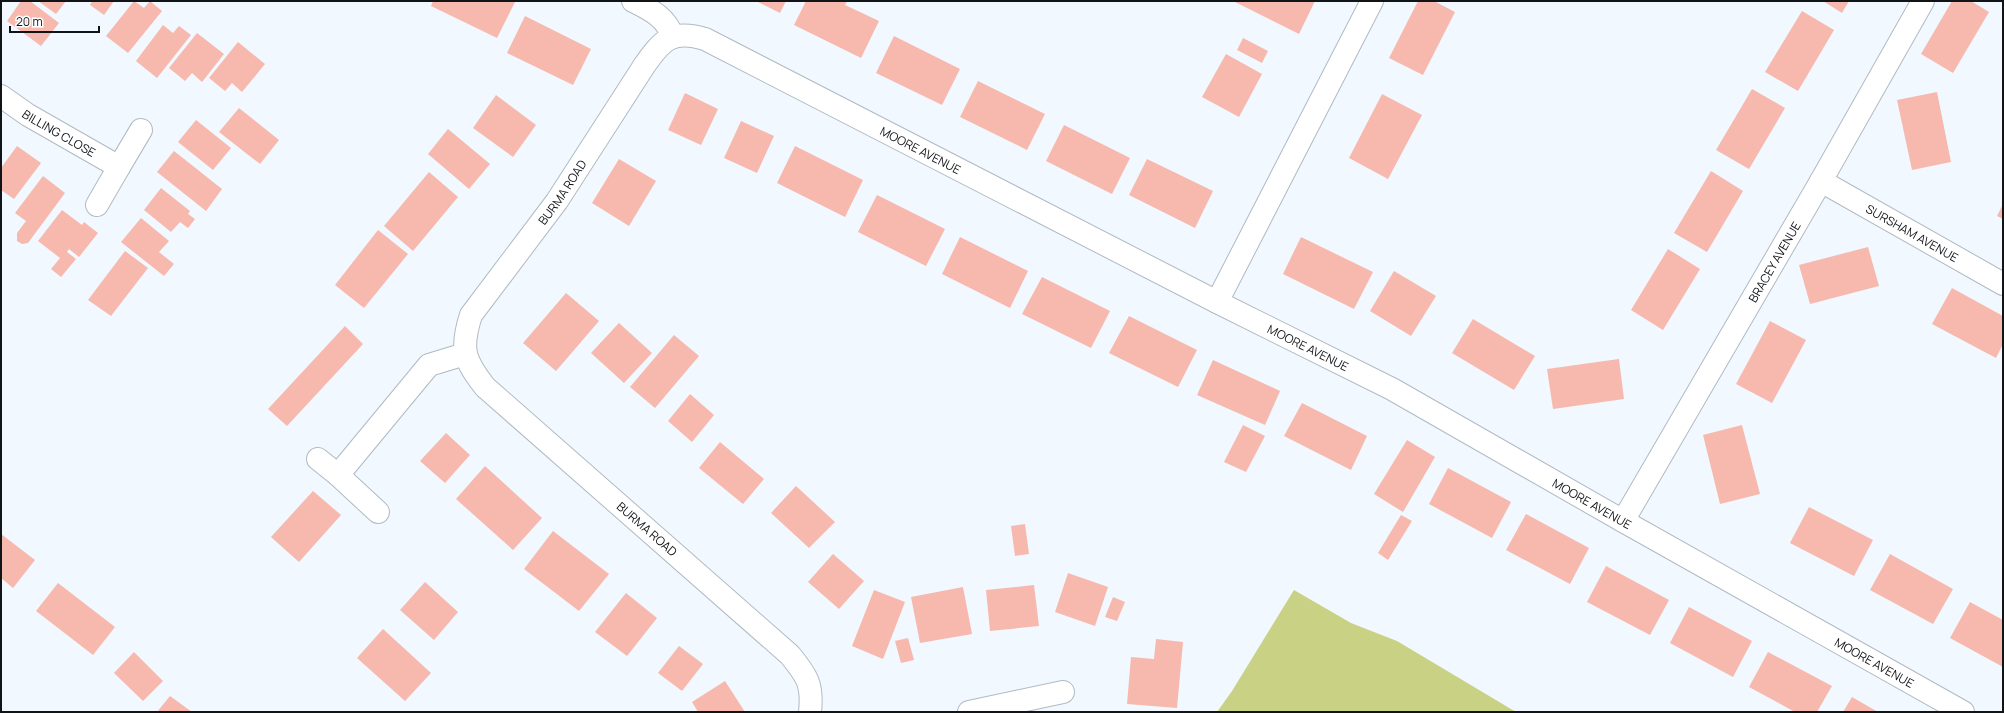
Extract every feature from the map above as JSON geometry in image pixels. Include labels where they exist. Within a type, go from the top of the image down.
[{"type":"street","points":[[632,1],[659,15],[669,26],[674,37]]},
{"type":"street","points":[[1216,302],[1372,1]]},
{"type":"street","name":"BRACEY AVENUE","points":[[1623,522],[1821,181],[1923,1]]},
{"type":"street","name":"MOORE AVENUE","points":[[674,37],[688,34],[705,39],[1216,302],[1392,388],[1623,522],[1963,712]]},
{"type":"street","name":"BURMA ROAD","points":[[674,37],[656,48],[558,201],[471,315],[465,333],[465,354],[473,371],[485,387],[790,655],[804,672],[807,679],[812,694],[810,712]]},
{"type":"street","name":"BILLING CLOSE","points":[[1,96],[28,114],[119,167]]},
{"type":"street","points":[[97,205],[141,130]]},
{"type":"street","name":"SURSHAM AVENUE","points":[[1821,181],[2003,284]]},
{"type":"street","points":[[338,476],[429,365],[465,354]]},
{"type":"street","points":[[318,459],[378,512]]},
{"type":"street","points":[[969,712],[1063,692]]},
{"type":"green space","points":[[1294,590],[1351,623],[1397,641],[1516,712],[1217,712],[1232,691]]},
{"type":"building","points":[[21,1],[30,1],[59,23],[41,46],[7,21]]},
{"type":"building","points":[[38,1],[66,1],[56,14]]},
{"type":"building","points":[[92,1],[114,1],[104,15],[90,5]]},
{"type":"building","points":[[134,1],[144,8],[150,1],[162,11],[128,53],[106,36]]},
{"type":"building","points":[[433,1],[515,2],[497,38],[431,6]]},
{"type":"building","points":[[756,1],[786,1],[780,13]]},
{"type":"building","points":[[806,1],[847,1],[845,5],[879,21],[861,58],[794,25]]},
{"type":"building","points":[[1233,1],[1315,1],[1299,34]]},
{"type":"building","points":[[1418,1],[1434,1],[1455,12],[1423,75],[1389,58]]},
{"type":"building","points":[[1823,1],[1849,1],[1842,13]]},
{"type":"building","points":[[1952,1],[1971,1],[1989,12],[1953,73],[1921,54]]},
{"type":"building","points":[[1802,11],[1834,30],[1798,91],[1765,72]]},
{"type":"building","points":[[525,16],[591,49],[573,85],[507,53]]},
{"type":"building","points":[[163,25],[173,33],[179,26],[191,35],[157,78],[136,61]]},
{"type":"building","points":[[197,33],[224,54],[202,82],[192,73],[185,81],[169,68]]},
{"type":"building","points":[[894,36],[960,69],[942,105],[876,73]]},
{"type":"building","points":[[1243,38],[1268,51],[1262,63],[1237,50]]},
{"type":"building","points":[[238,42],[265,64],[242,92],[232,83],[225,91],[209,78]]},
{"type":"building","points":[[1226,54],[1262,74],[1239,117],[1202,97]]},
{"type":"building","points":[[978,81],[1045,114],[1027,150],[960,117]]},
{"type":"building","points":[[1752,89],[1785,108],[1749,169],[1716,150]]},
{"type":"building","points":[[1937,92],[1951,162],[1912,170],[1897,100]]},
{"type":"building","points":[[685,93],[718,109],[701,145],[668,130]]},
{"type":"building","points":[[1382,94],[1422,115],[1388,179],[1349,158]]},
{"type":"building","points":[[496,95],[536,125],[513,157],[473,128]]},
{"type":"building","points":[[239,108],[279,140],[260,164],[219,132]]},
{"type":"building","points":[[196,120],[231,148],[213,170],[178,142]]},
{"type":"building","points":[[741,121],[774,136],[757,173],[724,158]]},
{"type":"building","points":[[1064,125],[1130,158],[1112,194],[1046,161]]},
{"type":"building","points":[[448,129],[490,164],[469,189],[428,154]]},
{"type":"building","points":[[17,146],[41,163],[14,199],[1,190],[1,168]]},
{"type":"building","points":[[795,146],[863,180],[845,217],[777,183]]},
{"type":"building","points":[[174,151],[222,189],[206,211],[157,172]]},
{"type":"building","points":[[619,159],[656,181],[629,226],[592,203]]},
{"type":"building","points":[[1147,159],[1213,191],[1195,228],[1129,195]]},
{"type":"building","points":[[1711,171],[1743,191],[1707,252],[1674,233]]},
{"type":"building","points":[[429,172],[458,197],[413,251],[384,226]]},
{"type":"building","points":[[43,176],[65,193],[28,243],[22,244],[17,241],[17,233],[26,221],[15,213]]},
{"type":"building","points":[[161,188],[190,211],[188,214],[195,219],[188,228],[180,222],[171,232],[144,210]]},
{"type":"building","points":[[877,195],[945,229],[926,266],[858,232]]},
{"type":"building","points":[[2003,204],[2003,219],[1997,216]]},
{"type":"building","points":[[62,210],[82,225],[84,222],[98,233],[79,257],[69,249],[67,252],[76,259],[61,277],[51,269],[60,258],[38,241]]},
{"type":"building","points":[[141,218],[169,241],[159,252],[174,264],[164,276],[121,242]]},
{"type":"building","points":[[378,230],[408,254],[364,308],[335,285]]},
{"type":"building","points":[[960,237],[1028,271],[1010,308],[942,274]]},
{"type":"building","points":[[1301,237],[1373,272],[1354,309],[1283,274]]},
{"type":"building","points":[[1868,247],[1879,286],[1810,304],[1799,265]]},
{"type":"building","points":[[1668,249],[1700,269],[1663,330],[1631,310]]},
{"type":"building","points":[[125,251],[148,268],[111,316],[88,300]]},
{"type":"building","points":[[1394,271],[1436,296],[1411,336],[1370,311]]},
{"type":"building","points":[[1042,277],[1110,311],[1091,348],[1022,314]]},
{"type":"building","points":[[1952,288],[2003,316],[2003,344],[1996,358],[1932,324]]},
{"type":"building","points":[[566,293],[599,321],[556,371],[523,343]]},
{"type":"building","points":[[1129,316],[1197,350],[1178,387],[1109,353]]},
{"type":"building","points":[[1473,319],[1535,356],[1514,390],[1452,353]]},
{"type":"building","points":[[1770,321],[1806,340],[1772,403],[1736,384]]},
{"type":"building","points":[[619,323],[652,353],[624,383],[591,353]]},
{"type":"building","points":[[345,326],[363,344],[287,426],[268,409]]},
{"type":"building","points":[[674,335],[699,356],[655,408],[630,387]]},
{"type":"building","points":[[1619,359],[1624,399],[1553,409],[1547,369]]},
{"type":"building","points":[[1213,360],[1280,391],[1265,425],[1197,395]]},
{"type":"building","points":[[690,394],[714,415],[692,442],[668,421]]},
{"type":"building","points":[[1302,403],[1367,436],[1351,470],[1284,436]]},
{"type":"building","points":[[1243,425],[1265,436],[1246,472],[1224,462]]},
{"type":"building","points":[[1742,425],[1760,494],[1720,504],[1703,435]]},
{"type":"building","points":[[446,433],[470,455],[445,483],[420,461]]},
{"type":"building","points":[[1407,440],[1435,457],[1403,512],[1374,494]]},
{"type":"building","points":[[720,442],[764,479],[743,504],[699,468]]},
{"type":"building","points":[[485,466],[542,518],[513,550],[456,499]]},
{"type":"building","points":[[1448,468],[1511,502],[1492,538],[1429,504]]},
{"type":"building","points":[[796,486],[835,522],[809,548],[771,513]]},
{"type":"building","points":[[313,491],[341,515],[299,562],[271,537]]},
{"type":"building","points":[[1809,507],[1873,540],[1854,576],[1790,543]]},
{"type":"building","points":[[1526,514],[1589,548],[1570,584],[1506,550]]},
{"type":"building","points":[[1401,515],[1412,521],[1388,560],[1378,553]]},
{"type":"building","points":[[1025,524],[1029,554],[1015,556],[1011,526]]},
{"type":"building","points":[[553,531],[609,574],[579,611],[524,569]]},
{"type":"building","points":[[1,534],[35,560],[13,588],[1,578]]},
{"type":"building","points":[[833,554],[864,581],[839,609],[808,582]]},
{"type":"building","points":[[1890,554],[1953,589],[1933,624],[1870,590]]},
{"type":"building","points":[[1606,566],[1669,600],[1650,635],[1587,602]]},
{"type":"building","points":[[1068,573],[1108,587],[1095,626],[1055,612]]},
{"type":"building","points":[[425,582],[458,612],[434,640],[400,610]]},
{"type":"building","points":[[58,583],[115,627],[93,655],[36,611]]},
{"type":"building","points":[[1034,585],[1039,626],[990,631],[986,590]]},
{"type":"building","points":[[963,587],[972,634],[920,643],[911,597]]},
{"type":"building","points":[[874,590],[905,602],[883,659],[852,646]]},
{"type":"building","points":[[626,593],[657,618],[627,656],[595,632]]},
{"type":"building","points":[[1113,597],[1125,602],[1117,621],[1105,617]]},
{"type":"building","points":[[1970,602],[2003,620],[2003,667],[1950,638]]},
{"type":"building","points":[[1689,607],[1752,641],[1733,677],[1670,643]]},
{"type":"building","points":[[383,629],[431,673],[405,701],[357,658]]},
{"type":"building","points":[[908,638],[914,660],[901,663],[895,641]]},
{"type":"building","points":[[1156,639],[1183,642],[1177,708],[1127,704],[1131,657],[1154,659]]},
{"type":"building","points":[[679,646],[703,664],[682,691],[658,673]]},
{"type":"building","points":[[134,652],[163,681],[143,701],[114,673]]},
{"type":"building","points":[[1768,652],[1832,686],[1817,712],[1795,712],[1749,687]]},
{"type":"building","points":[[725,681],[745,712],[698,712],[692,702]]},
{"type":"building","points":[[170,696],[192,712],[157,712]]},
{"type":"building","points":[[1852,697],[1878,712],[1843,712]]}]
